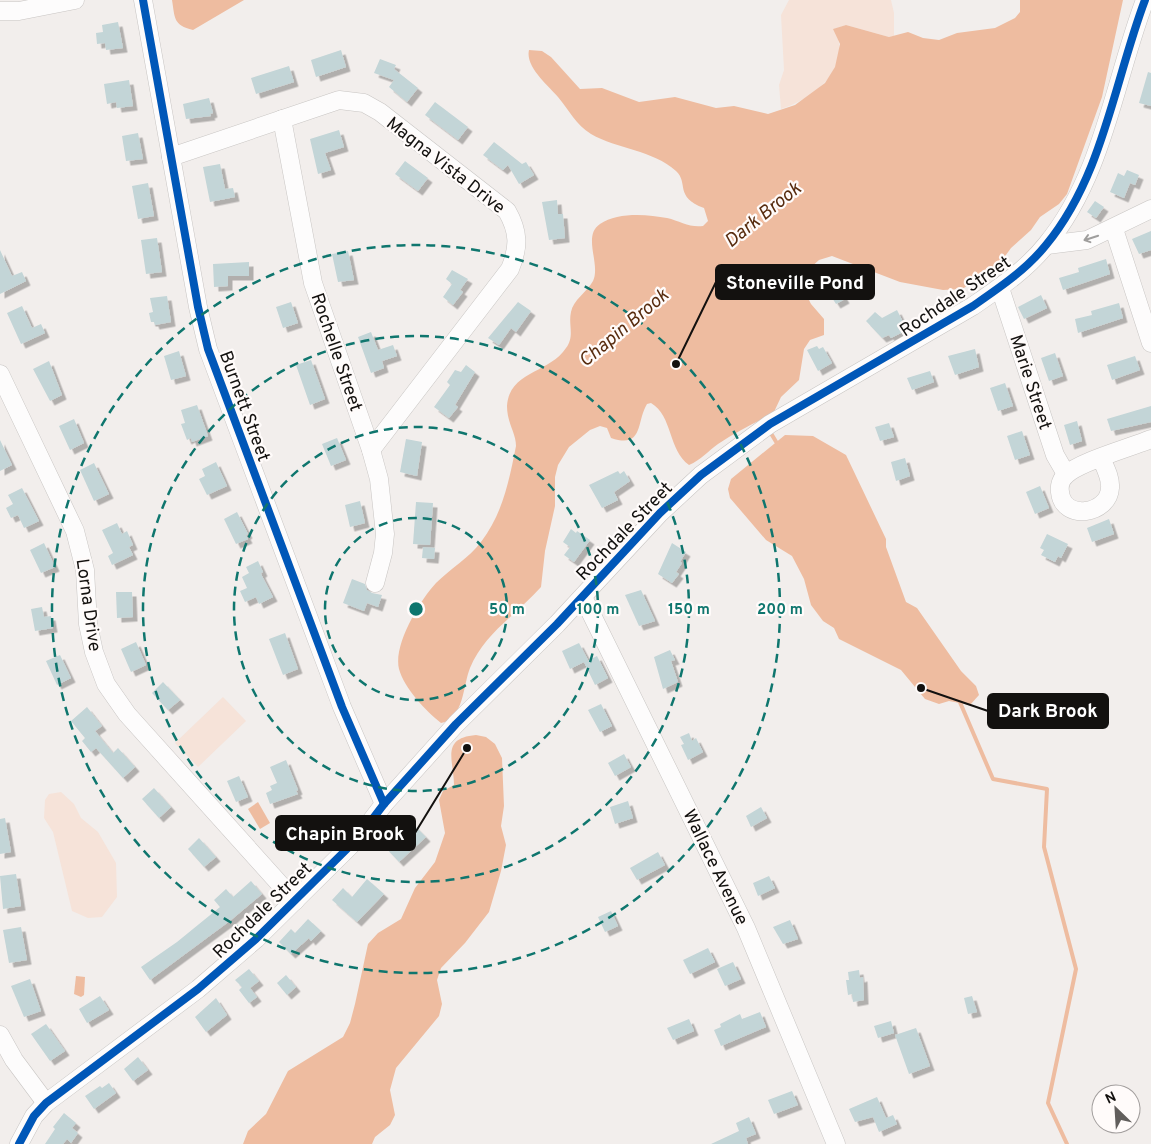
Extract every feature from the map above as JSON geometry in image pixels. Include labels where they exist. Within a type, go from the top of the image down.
[{"type":"street","points":[[0,11],[19,11],[75,0]]},
{"type":"street","name":"Burnett Street","points":[[142,0],[198,307],[211,358],[342,707],[384,804]]},
{"type":"street","name":"Rochdale Street","points":[[19,1144],[34,1116],[46,1102],[210,980],[242,952],[294,901],[358,838],[384,804],[456,724],[583,597],[660,513],[693,482],[766,427],[932,332],[1000,288],[1028,264],[1046,245],[1067,214],[1090,170],[1145,0]]},
{"type":"street","name":"Magna Vista Drive","points":[[171,157],[339,100],[360,102],[370,106],[507,211],[517,232],[517,250],[510,269],[371,450]]},
{"type":"street","name":"Rochelle Street","points":[[282,120],[313,283],[371,450],[382,494],[385,534],[383,553],[375,583]]},
{"type":"street","points":[[1046,245],[1087,240],[1114,229],[1151,209]]},
{"type":"street","points":[[1114,229],[1151,343]]},
{"type":"street","name":"Marie Street","points":[[1000,288],[1055,455],[1066,474]]},
{"type":"street","name":"Lorna Drive","points":[[0,374],[75,531],[85,570],[88,624],[94,652],[106,684],[127,714],[294,901]]},
{"type":"street","points":[[1101,458],[1110,482],[1110,491],[1107,499],[1096,507],[1080,512],[1071,509],[1064,503],[1060,495],[1060,486],[1066,474],[1101,458],[1151,439]]},
{"type":"street","name":"Wallace Avenue","points":[[583,597],[746,928],[836,1144]]},
{"type":"street","points":[[0,1035],[12,1057],[46,1102]]},
{"type":"shaded area","points":[[789,0],[891,0],[894,13],[894,36],[889,37],[846,25],[834,29],[839,42],[839,56],[836,67],[830,77],[802,100],[781,109],[779,85],[784,70],[781,15]]},
{"type":"shaded area","points":[[223,697],[246,721],[198,767],[175,743]]},
{"type":"shaded area","points":[[61,792],[74,804],[81,818],[98,832],[116,863],[117,897],[102,917],[88,918],[72,911],[53,832],[44,818],[45,800],[49,794]]},
{"type":"water","points":[[172,0],[244,0],[193,30],[178,23]]},
{"type":"water","points":[[1020,0],[1123,0],[1102,97],[1067,194],[1059,204],[1040,217],[1031,230],[1011,248],[995,270],[962,289],[943,290],[900,282],[832,256],[819,260],[808,270],[803,281],[804,290],[811,304],[824,319],[824,335],[810,340],[804,349],[799,380],[781,397],[773,414],[718,444],[689,465],[677,451],[663,416],[651,403],[647,404],[637,432],[629,440],[611,438],[607,428],[600,426],[590,430],[569,447],[558,465],[555,477],[555,506],[545,551],[541,587],[484,645],[470,668],[462,700],[458,708],[449,720],[441,723],[422,706],[406,684],[399,669],[400,648],[409,623],[423,600],[441,578],[476,548],[495,520],[508,484],[516,446],[507,412],[509,394],[522,379],[550,363],[569,344],[572,308],[593,281],[595,274],[592,236],[595,229],[607,220],[632,215],[667,218],[694,226],[703,226],[708,221],[704,208],[695,204],[685,195],[680,176],[667,164],[657,158],[601,139],[581,126],[534,69],[529,56],[529,50],[542,51],[551,57],[580,89],[602,88],[639,102],[675,97],[716,108],[734,106],[768,114],[795,105],[825,83],[835,67],[840,44],[833,29],[846,25],[889,37],[908,32],[923,38],[939,40],[957,33],[995,28],[1015,18],[1020,12]]},
{"type":"water","points":[[785,435],[813,436],[846,455],[886,539],[886,547],[906,602],[917,608],[961,671],[976,686],[979,695],[970,705],[949,701],[939,704],[925,699],[901,670],[839,639],[834,628],[823,621],[811,605],[804,579],[792,556],[766,540],[730,498],[728,489],[731,479]]},
{"type":"water","points":[[476,735],[486,737],[495,744],[502,758],[504,806],[501,826],[506,845],[501,871],[489,912],[465,943],[441,968],[437,980],[442,1004],[439,1016],[396,1068],[390,1090],[395,1115],[390,1125],[375,1137],[372,1144],[243,1144],[248,1131],[266,1114],[288,1071],[343,1037],[350,1023],[368,944],[378,933],[401,919],[415,888],[435,862],[445,833],[439,800],[443,791],[454,785],[451,759],[453,746],[457,741],[465,737]]},
{"type":"water","points":[[258,802],[270,823],[260,829],[248,809]]},
{"type":"water","points":[[76,976],[85,977],[84,995],[81,997],[74,994]]},
{"type":"building","points":[[118,22],[123,48],[106,50],[105,43],[97,44],[96,33],[103,32],[102,25]]},
{"type":"building","points":[[341,50],[346,67],[316,77],[311,60]]},
{"type":"building","points":[[380,59],[396,65],[394,69],[418,88],[407,102],[389,87],[394,80],[374,73]]},
{"type":"building","points":[[289,66],[294,82],[256,94],[251,78]]},
{"type":"building","points":[[1148,72],[1151,73],[1151,106],[1139,103]]},
{"type":"building","points":[[129,80],[133,106],[117,108],[116,102],[107,104],[104,84]]},
{"type":"building","points":[[209,98],[213,113],[210,114],[211,116],[186,119],[183,104]]},
{"type":"building","points":[[435,102],[468,127],[458,140],[425,115]]},
{"type":"building","points":[[339,130],[344,147],[325,153],[331,170],[318,174],[310,139]]},
{"type":"building","points":[[138,133],[143,159],[126,161],[122,136]]},
{"type":"building","points":[[494,142],[522,164],[526,162],[534,175],[519,184],[508,165],[503,170],[483,155]]},
{"type":"building","points":[[405,161],[428,178],[418,191],[395,174]]},
{"type":"building","points":[[220,164],[225,189],[233,188],[235,197],[210,202],[203,167]]},
{"type":"building","points":[[1127,170],[1139,175],[1135,185],[1130,183],[1124,198],[1110,192],[1118,173],[1124,176]]},
{"type":"building","points":[[148,183],[154,216],[138,219],[132,186]]},
{"type":"building","points":[[557,200],[558,214],[563,214],[565,238],[549,240],[542,202]]},
{"type":"building","points":[[1095,201],[1104,207],[1096,218],[1087,212]]},
{"type":"building","points":[[1151,231],[1151,250],[1139,254],[1132,239]]},
{"type":"building","points":[[157,238],[162,272],[146,274],[141,240]]},
{"type":"building","points":[[0,250],[12,276],[22,272],[26,281],[0,294]]},
{"type":"building","points":[[348,251],[354,280],[338,282],[332,254]]},
{"type":"building","points":[[1106,259],[1110,274],[1063,290],[1059,278],[1079,272],[1078,268]]},
{"type":"building","points":[[249,262],[249,276],[228,276],[228,286],[214,287],[213,264]]},
{"type":"building","points":[[452,270],[468,279],[460,290],[463,292],[453,305],[443,297],[452,284],[446,279]]},
{"type":"building","points":[[838,287],[845,299],[836,304],[829,293]]},
{"type":"building","points":[[1041,295],[1047,308],[1024,319],[1018,307]]},
{"type":"building","points":[[167,296],[171,322],[155,325],[154,322],[151,322],[149,313],[153,312],[150,298]]},
{"type":"building","points":[[291,302],[298,323],[283,328],[276,307]]},
{"type":"building","points":[[518,302],[531,311],[516,332],[511,328],[499,345],[488,338]]},
{"type":"building","points":[[1119,303],[1123,318],[1078,333],[1075,319],[1092,315],[1091,311]]},
{"type":"building","points":[[22,306],[32,328],[41,324],[45,333],[21,344],[7,313]]},
{"type":"building","points":[[897,310],[907,330],[891,338],[889,335],[882,338],[866,321],[875,312],[882,318]]},
{"type":"building","points":[[371,332],[378,350],[393,345],[397,356],[382,361],[384,368],[371,373],[358,337]]},
{"type":"building","points":[[817,346],[819,349],[823,347],[832,363],[818,371],[807,350]]},
{"type":"building","points":[[975,349],[979,367],[955,375],[948,356]]},
{"type":"building","points":[[179,351],[186,376],[171,380],[164,356]]},
{"type":"building","points":[[1055,353],[1063,376],[1049,381],[1041,358]]},
{"type":"building","points":[[1135,356],[1140,370],[1112,380],[1107,365]]},
{"type":"building","points":[[311,360],[325,399],[310,405],[296,365]]},
{"type":"building","points":[[49,361],[62,395],[50,401],[33,369]]},
{"type":"building","points":[[466,365],[475,372],[455,405],[458,407],[449,418],[434,407],[450,385],[447,382],[455,370],[461,372]]},
{"type":"building","points":[[930,371],[934,382],[912,390],[907,378]]},
{"type":"building","points":[[1005,383],[1013,406],[998,411],[990,388]]},
{"type":"building","points":[[197,405],[208,436],[192,442],[191,438],[187,440],[181,424],[185,423],[181,410]]},
{"type":"building","points":[[1151,406],[1151,422],[1111,431],[1107,419]]},
{"type":"building","points":[[74,419],[84,443],[70,450],[59,426]]},
{"type":"building","points":[[1077,421],[1082,441],[1070,445],[1064,425]]},
{"type":"building","points":[[889,423],[894,437],[880,441],[875,427]]},
{"type":"building","points":[[1022,431],[1030,455],[1015,460],[1007,436]]},
{"type":"building","points":[[337,438],[346,460],[331,466],[322,444]]},
{"type":"building","points":[[406,439],[422,442],[417,476],[400,472]]},
{"type":"building","points":[[0,440],[12,465],[0,471]]},
{"type":"building","points":[[905,458],[910,476],[896,481],[891,462]]},
{"type":"building","points":[[216,462],[227,486],[207,495],[199,479],[205,476],[202,469]]},
{"type":"building","points":[[94,463],[109,494],[94,501],[80,470]]},
{"type":"building","points":[[618,471],[620,474],[624,471],[630,481],[614,492],[618,500],[602,508],[589,485]]},
{"type":"building","points":[[1040,486],[1049,508],[1035,514],[1026,492]]},
{"type":"building","points":[[22,488],[39,521],[24,528],[18,515],[11,518],[6,508],[13,504],[8,495]]},
{"type":"building","points":[[360,501],[365,523],[350,527],[345,505]]},
{"type":"building","points":[[416,502],[433,503],[430,545],[413,544]]},
{"type":"building","points":[[237,512],[248,534],[246,535],[248,539],[236,544],[224,519]]},
{"type":"building","points":[[1109,519],[1114,534],[1092,542],[1087,528]]},
{"type":"building","points":[[117,523],[122,534],[127,531],[133,545],[129,547],[133,555],[112,565],[108,556],[113,553],[102,530]]},
{"type":"building","points":[[571,529],[590,540],[574,562],[564,555],[570,547],[563,542]]},
{"type":"building","points":[[1047,534],[1068,544],[1061,558],[1058,556],[1055,562],[1041,555],[1044,550],[1040,548]]},
{"type":"building","points":[[44,543],[55,567],[41,573],[30,550]]},
{"type":"building","points":[[672,543],[686,552],[676,572],[679,574],[672,583],[658,574]]},
{"type":"building","points":[[423,547],[435,548],[434,559],[422,558]]},
{"type":"building","points":[[258,561],[263,572],[261,573],[262,576],[273,597],[259,604],[256,597],[245,602],[240,591],[247,588],[242,577],[249,573],[246,567]]},
{"type":"building","points":[[352,579],[365,584],[367,590],[372,593],[382,595],[378,607],[367,603],[364,611],[343,603]]},
{"type":"building","points":[[641,590],[655,621],[639,626],[625,595]]},
{"type":"building","points":[[116,592],[132,592],[133,617],[117,618]]},
{"type":"building","points":[[42,607],[44,617],[51,616],[53,628],[35,631],[31,609]]},
{"type":"building","points":[[285,633],[298,669],[283,675],[269,639]]},
{"type":"building","points":[[136,642],[146,665],[131,672],[121,649]]},
{"type":"building","points":[[579,643],[588,660],[585,662],[597,656],[608,678],[595,685],[584,662],[570,669],[562,651]]},
{"type":"building","points":[[670,650],[675,660],[671,661],[678,682],[663,689],[654,657]]},
{"type":"building","points":[[60,655],[71,678],[57,685],[46,661]]},
{"type":"building","points":[[163,682],[180,700],[168,710],[152,693]]},
{"type":"building","points":[[601,704],[612,726],[600,732],[588,710]]},
{"type":"building","points":[[87,707],[102,726],[95,731],[113,753],[118,748],[135,767],[123,778],[96,748],[91,752],[82,741],[85,738],[71,721]]},
{"type":"building","points":[[689,733],[692,741],[696,738],[703,752],[688,760],[681,745],[684,744],[680,737]]},
{"type":"building","points":[[624,754],[631,767],[615,776],[608,763]]},
{"type":"building","points":[[286,760],[298,794],[270,804],[266,793],[272,790],[270,786],[277,783],[270,767]]},
{"type":"building","points":[[239,776],[248,797],[236,802],[227,781]]},
{"type":"building","points":[[154,788],[171,807],[159,818],[142,799]]},
{"type":"building","points":[[628,801],[633,818],[615,824],[610,807]]},
{"type":"building","points":[[761,807],[767,818],[751,827],[746,816]]},
{"type":"building","points":[[5,818],[11,852],[0,854],[0,819]]},
{"type":"building","points":[[413,824],[426,837],[399,862],[385,847],[394,837],[396,840]]},
{"type":"building","points":[[199,838],[216,857],[204,867],[188,849]]},
{"type":"building","points":[[658,852],[665,865],[637,880],[630,868]]},
{"type":"building","points":[[16,874],[21,906],[3,909],[0,876]]},
{"type":"building","points":[[769,876],[775,888],[758,896],[753,883]]},
{"type":"building","points":[[367,879],[384,894],[357,922],[332,900],[343,888],[352,897]]},
{"type":"building","points":[[251,881],[262,894],[231,920],[150,980],[141,967],[177,942],[220,907],[214,900],[226,889],[233,897]]},
{"type":"building","points":[[611,911],[618,926],[605,932],[598,917]]},
{"type":"building","points":[[308,919],[321,931],[311,941],[309,938],[291,954],[279,942],[291,929],[295,933]]},
{"type":"building","points":[[790,920],[798,939],[783,944],[773,927]]},
{"type":"building","points":[[21,927],[27,960],[9,963],[3,930]]},
{"type":"building","points":[[708,948],[715,962],[690,974],[683,960]]},
{"type":"building","points":[[733,962],[741,979],[725,986],[717,969]]},
{"type":"building","points":[[249,969],[259,981],[250,988],[257,997],[249,1003],[239,990],[242,987],[235,980]]},
{"type":"building","points":[[859,970],[860,978],[863,977],[864,1000],[853,1002],[852,994],[848,995],[846,980],[849,980],[848,972]]},
{"type":"building","points":[[286,975],[296,987],[287,995],[277,983]]},
{"type":"building","points":[[30,979],[41,1011],[24,1017],[11,986]]},
{"type":"building","points":[[100,996],[109,1010],[87,1023],[79,1009]]},
{"type":"building","points":[[972,996],[977,1012],[968,1014],[964,998]]},
{"type":"building","points":[[216,998],[227,1015],[206,1032],[195,1017]]},
{"type":"building","points":[[760,1012],[766,1027],[721,1046],[714,1030],[721,1027],[720,1024],[740,1014],[742,1019]]},
{"type":"building","points":[[689,1019],[694,1031],[673,1040],[667,1028]]},
{"type":"building","points":[[891,1021],[894,1033],[878,1038],[874,1026]]},
{"type":"building","points":[[46,1024],[65,1051],[50,1061],[31,1034]]},
{"type":"building","points":[[916,1028],[930,1066],[909,1074],[895,1035]]},
{"type":"building","points":[[138,1057],[148,1070],[133,1081],[124,1069]]},
{"type":"building","points":[[109,1083],[116,1093],[94,1109],[85,1096],[100,1086],[102,1088]]},
{"type":"building","points":[[792,1091],[798,1105],[774,1114],[768,1100]]},
{"type":"building","points":[[877,1097],[886,1118],[893,1115],[897,1124],[879,1132],[873,1117],[855,1122],[849,1109]]},
{"type":"building","points":[[64,1113],[76,1123],[72,1128],[78,1133],[71,1143],[67,1139],[63,1144],[45,1144],[55,1129],[53,1127]]},
{"type":"building","points":[[749,1117],[756,1134],[746,1138],[748,1144],[711,1144],[739,1131],[736,1123]]},
{"type":"waterway","name":"Dark Brook","points":[[769,430],[778,445]]},
{"type":"waterway","name":"Dark Brook","points":[[959,700],[993,779],[1047,789],[1044,847],[1076,969],[1048,1103],[1067,1144]]},
{"type":"cycle path","points":[[143,0],[198,307],[208,349],[342,707],[384,804]]},
{"type":"cycle path","points":[[19,1144],[34,1116],[46,1103],[198,989],[256,939],[358,838],[384,804],[456,724],[557,624],[660,513],[701,475],[770,424],[973,306],[1030,263],[1046,245],[1065,218],[1081,189],[1105,127],[1145,0]]},
{"type":"place","name":"Stoneville Pond","points":[[676,364]]},
{"type":"place","name":"Dark Brook","points":[[921,688]]},
{"type":"place","name":"Chapin Brook","points":[[467,748]]}]
